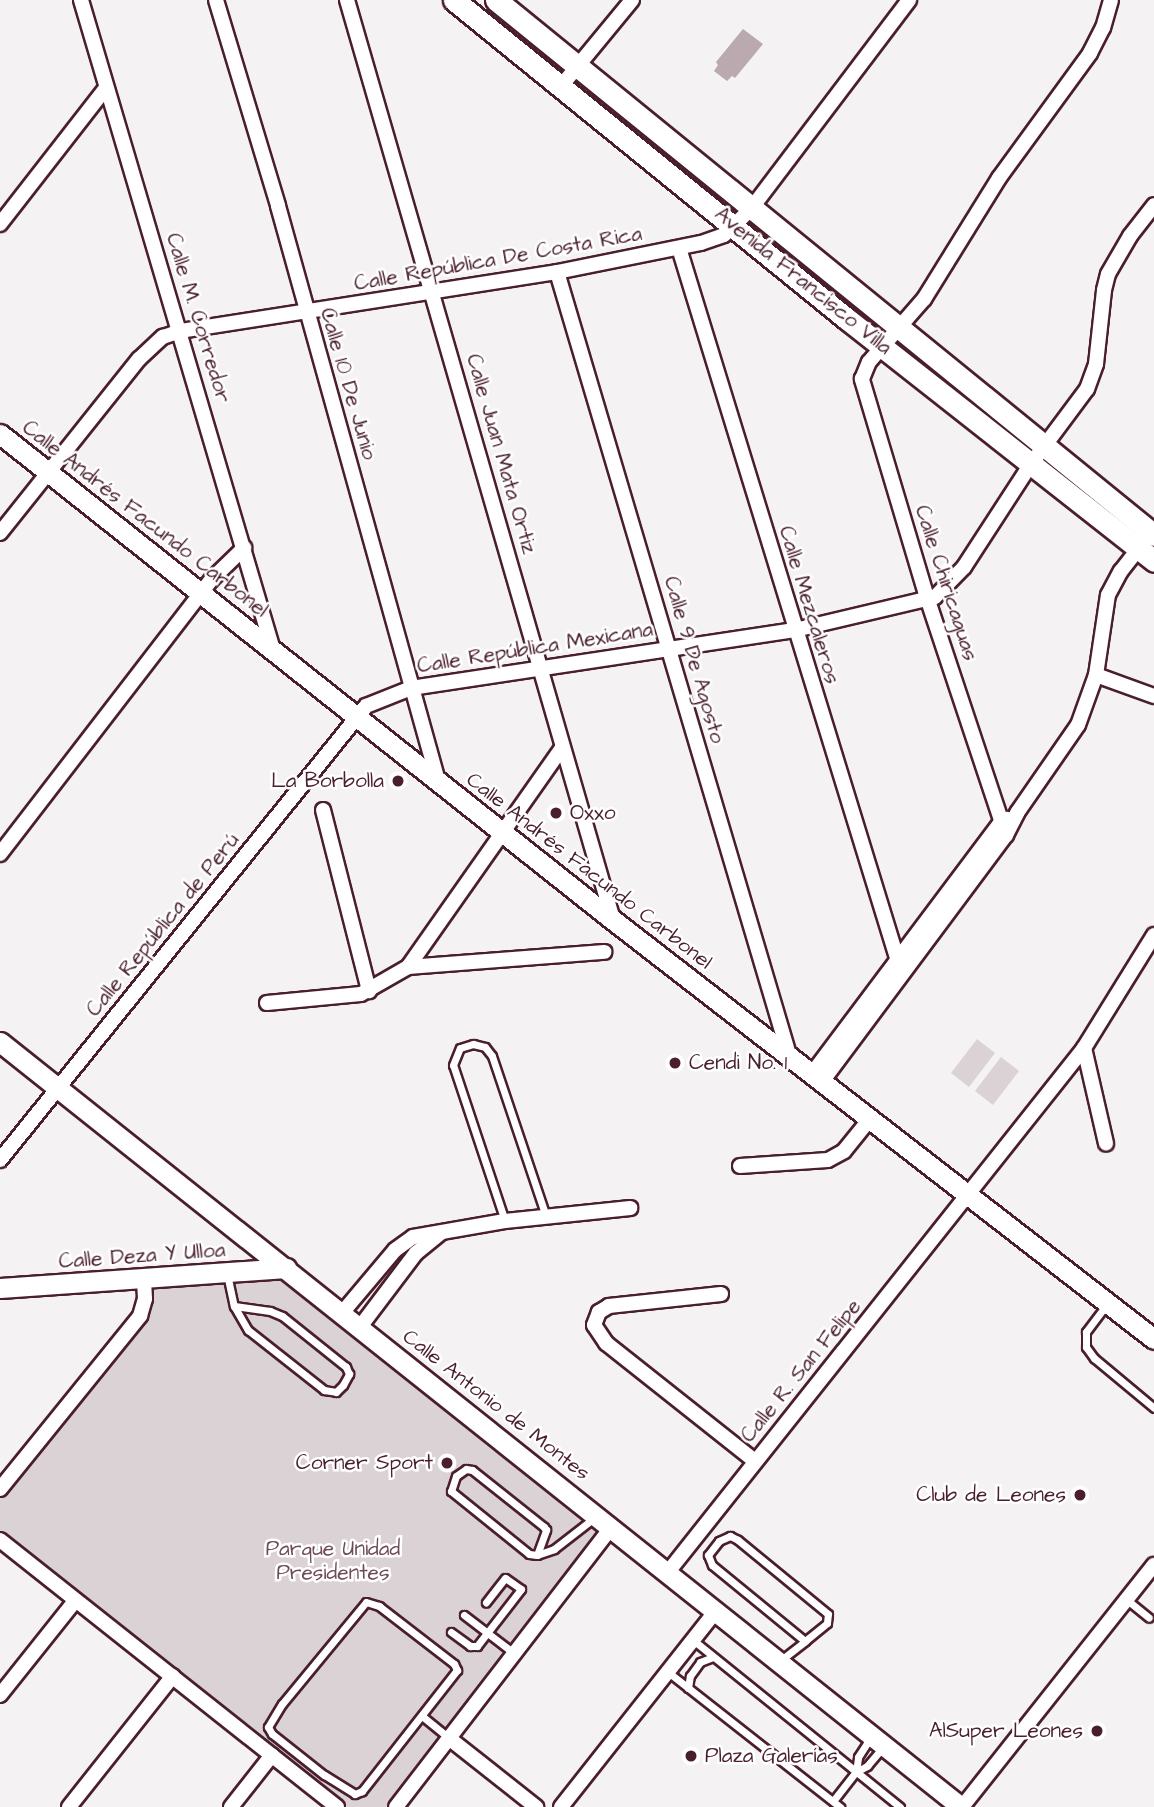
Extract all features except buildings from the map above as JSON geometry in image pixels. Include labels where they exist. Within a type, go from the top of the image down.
[{"type":"main road","name":"Avenida Francisco Villa","points":[[454,0],[884,347],[1038,456],[1150,541]]},
{"type":"main road","name":"Avenida Francisco Villa","points":[[496,0],[899,330],[1038,456]]},
{"type":"main road","name":"Calle Andrés Facundo Carbonel","points":[[0,434],[790,1059],[1154,1339]]},
{"type":"main road","name":"Calle Antonio de Montes","points":[[0,1042],[962,1807]]},
{"type":"main road","name":"Calle Deza Y Ulloa","points":[[0,1288],[286,1268]]},
{"type":"street","name":"Calle M. Corredor","points":[[81,0],[273,650]]},
{"type":"street","name":"Calle 10 De Junio","points":[[216,0],[278,205],[305,313],[438,781]]},
{"type":"street","name":"Calle Juan Mata Ortiz","points":[[347,0],[613,920]]},
{"type":"street","points":[[562,85],[632,0]]},
{"type":"street","points":[[736,226],[906,6],[890,0]]},
{"type":"street","name":"Calle Chiricaguas","points":[[1004,829],[928,601],[862,385],[866,367],[899,330],[938,278],[1022,145],[1090,54],[1103,28],[1111,0]]},
{"type":"street","points":[[0,224],[106,88]]},
{"type":"street","points":[[928,601],[964,567],[1038,456],[1087,389],[1096,363],[1108,274],[1130,236],[1154,205]]},
{"type":"street","name":"Calle República De Costa Rica","points":[[180,331],[557,272],[713,240],[736,226]]},
{"type":"street","name":"Calle Mezcaleros","points":[[679,248],[902,974]]},
{"type":"street","name":"Calle 9 De Agosto","points":[[557,272],[790,1059]]},
{"type":"street","points":[[0,533],[149,348],[163,337],[180,331]]},
{"type":"street","points":[[816,1079],[897,959],[1017,813],[1078,724],[1096,675],[1108,595],[1150,541]]},
{"type":"street","points":[[0,854],[201,593],[244,548]]},
{"type":"street","name":"Calle República Mexicana","points":[[356,715],[386,695],[411,688],[795,630],[928,601]]},
{"type":"street","points":[[1096,675],[1154,696]]},
{"type":"street","name":"Calle República de Perú","points":[[0,1160],[251,850],[356,715]]},
{"type":"street","points":[[267,1003],[354,995],[369,991],[408,967],[501,831],[562,748]]},
{"type":"street","points":[[323,810],[369,991]]},
{"type":"street","points":[[816,1079],[902,974],[1004,829]]},
{"type":"street","name":"Calle R. San Felipe","points":[[668,1572],[1084,1048],[1152,944]]},
{"type":"street","points":[[408,967],[604,952]]},
{"type":"street","points":[[1084,1048],[1106,1143]]},
{"type":"street","points":[[740,1166],[828,1160],[844,1151],[869,1120]]},
{"type":"street","points":[[342,1313],[406,1241],[444,1230],[505,1221],[630,1208]]},
{"type":"street","points":[[360,1327],[416,1253],[444,1230]]},
{"type":"street","points":[[0,1489],[140,1316],[145,1299],[144,1279]]},
{"type":"street","points":[[721,1294],[609,1306],[599,1312],[594,1325],[606,1343],[755,1461]]},
{"type":"street","points":[[396,1807],[612,1527]]},
{"type":"street","points":[[0,1540],[337,1807]]},
{"type":"street","points":[[962,1807],[1154,1565]]},
{"type":"street","points":[[0,1695],[75,1601]]},
{"type":"street","points":[[561,1807],[715,1612]]},
{"type":"street","points":[[69,1807],[173,1676]]},
{"type":"street","points":[[450,1739],[536,1807]]},
{"type":"street","points":[[230,1807],[272,1755]]},
{"type":"lane","points":[[505,1221],[453,1065],[460,1048],[472,1044],[485,1047],[492,1056],[546,1216]]},
{"type":"lane","points":[[226,1273],[234,1306],[248,1330],[324,1391],[336,1392],[343,1385],[349,1374],[346,1367],[282,1316],[270,1311],[234,1306]]},
{"type":"lane","points":[[1107,1303],[1086,1332],[1086,1347],[1094,1358],[1154,1409]]},
{"type":"lane","points":[[537,1555],[546,1530],[544,1527],[472,1470],[466,1469],[456,1476],[452,1491],[524,1552],[537,1555],[554,1549],[597,1515]]},
{"type":"lane","points":[[704,1526],[719,1541]]},
{"type":"lane","points":[[779,1662],[805,1642],[827,1623],[827,1612],[738,1539],[730,1536],[719,1541],[710,1552],[712,1564],[805,1642]]},
{"type":"lane","points":[[451,1632],[472,1647],[522,1589],[505,1578],[486,1602]]},
{"type":"lane","points":[[1126,1600],[1149,1618]]},
{"type":"lane","points":[[370,1602],[456,1665],[455,1676],[422,1716],[362,1791],[355,1794],[314,1767],[272,1734],[268,1727],[282,1703],[361,1605],[370,1602]]},
{"type":"lane","points":[[464,1615],[515,1654]]},
{"type":"lane","points":[[693,1640],[900,1807]]},
{"type":"lane","points":[[688,1688],[690,1676],[700,1662],[713,1657]]},
{"type":"lane","points":[[668,1672],[840,1807]]},
{"type":"lane","points":[[422,1716],[450,1739]]},
{"type":"lane","points":[[856,1772],[858,1758],[877,1741]]},
{"type":"lane","points":[[833,1801],[856,1772],[867,1766],[877,1741]]},
{"type":"green space","points":[[977,1039],[995,1053],[969,1087],[951,1073]]},
{"type":"green space","points":[[1001,1057],[1019,1071],[993,1105],[975,1091]]},
{"type":"green space","name":"Parque Unidad Presidentes","points":[[280,1270],[607,1529],[394,1807],[329,1807],[0,1544],[0,1484],[146,1300],[147,1280]]},
{"type":"shaded area","points":[[743,29],[763,44],[735,78],[732,76],[727,81],[714,71],[718,65],[716,62]]},
{"type":"place","name":"La Borbolla","points":[[398,781]]},
{"type":"place","name":"Oxxo","points":[[556,813]]},
{"type":"place","name":"Cendi No. 1","points":[[675,1063]]},
{"type":"place","name":"Corner Sport","points":[[447,1463]]},
{"type":"place","name":"Club de Leones","points":[[1080,1495]]},
{"type":"place","name":"AlSuper Leones","points":[[1097,1731]]},
{"type":"place","name":"Plaza Galerías","points":[[691,1756]]}]
